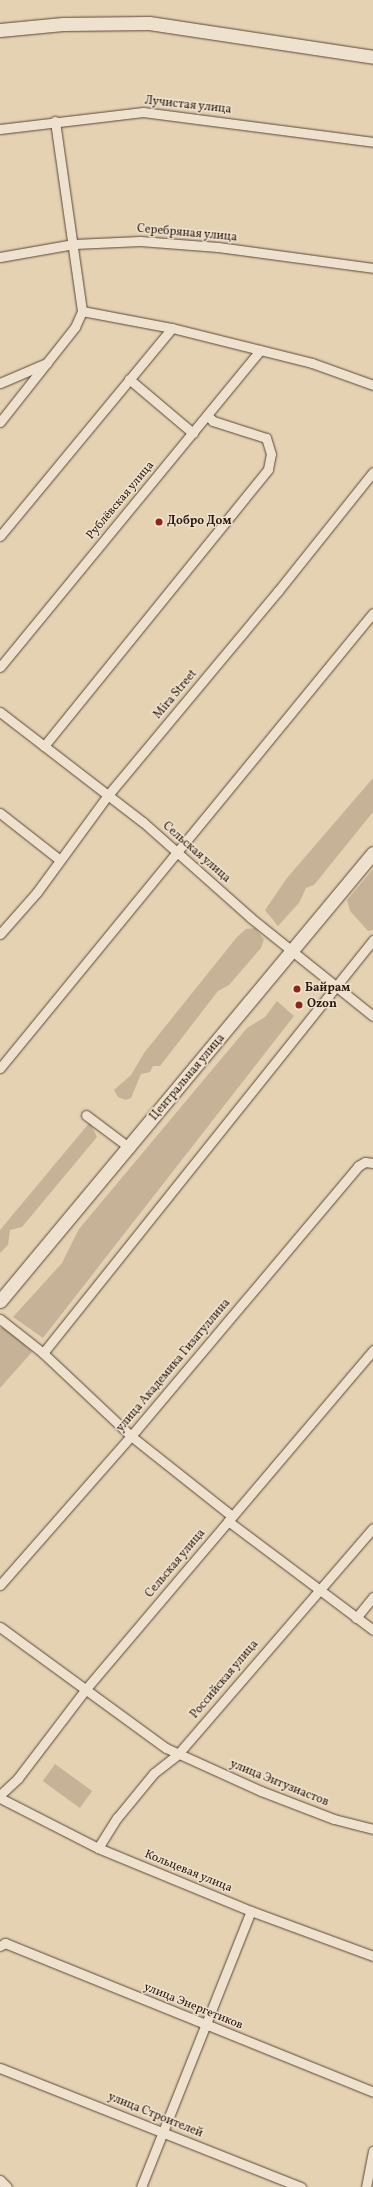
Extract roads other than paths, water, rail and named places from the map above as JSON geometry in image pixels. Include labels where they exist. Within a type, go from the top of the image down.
[{"type":"street","points":[[0,30],[63,24],[149,23],[373,57]]},
{"type":"street","name":"Лучистая улица","points":[[0,129],[55,121],[142,112],[373,142]]},
{"type":"street","points":[[0,422],[48,363],[79,320],[82,311],[74,244],[55,121]]},
{"type":"street","name":"Серебряная улица","points":[[0,257],[74,244],[174,242],[373,268]]},
{"type":"street","points":[[82,311],[172,328],[312,363],[373,385]]},
{"type":"street","points":[[0,536],[172,328]]},
{"type":"street","name":"Рублёвская улица","points":[[0,667],[260,350]]},
{"type":"street","points":[[0,383],[48,363]]},
{"type":"street","points":[[129,379],[193,432]]},
{"type":"street","points":[[44,746],[268,469],[271,449],[266,438],[213,421],[207,415]]},
{"type":"street","name":"Mira Street","points":[[0,934],[60,860],[108,795],[373,472]]},
{"type":"street","points":[[0,1068],[373,612]]},
{"type":"street","name":"Сельская улица","points":[[0,712],[108,795],[177,851],[250,918],[373,1016]]},
{"type":"street","points":[[0,813],[60,860]]},
{"type":"street","name":"Центральная улица","points":[[0,1301],[130,1148],[373,853]]},
{"type":"street","points":[[43,1353],[335,985],[373,940]]},
{"type":"street","points":[[86,1114],[130,1148]]},
{"type":"street","name":"улица Академика Гизатуллина","points":[[0,1585],[131,1436],[353,1172],[369,1162]]},
{"type":"street","points":[[0,1319],[43,1353],[131,1436],[230,1518],[373,1630]]},
{"type":"street","name":"Сельская улица","points":[[0,1795],[18,1778],[85,1690],[373,1350]]},
{"type":"street","name":"Российская улица","points":[[98,1848],[116,1818],[149,1779],[178,1754],[373,1528]]},
{"type":"street","points":[[356,1618],[373,1597]]},
{"type":"street","name":"улица Энтузиастов","points":[[0,1627],[166,1748],[261,1791],[334,1819],[373,1829]]},
{"type":"street","name":"Кольцевая улица","points":[[0,1798],[98,1848],[251,1911],[373,1956]]},
{"type":"street","points":[[141,2187],[164,2133],[251,1911]]},
{"type":"street","name":"улица Энергетиков","points":[[2,1944],[373,2092]]},
{"type":"street","name":"улица Строителей","points":[[0,2068],[301,2187]]},
{"type":"street","points":[[366,2187],[373,2151]]},
{"type":"street","points":[[0,2180],[8,2187]]},
{"type":"place","name":"Добро Дом","points":[[159,522]]},
{"type":"place","name":"Байрам","points":[[297,989]]},
{"type":"place","name":"Ozon","points":[[299,1005]]}]
